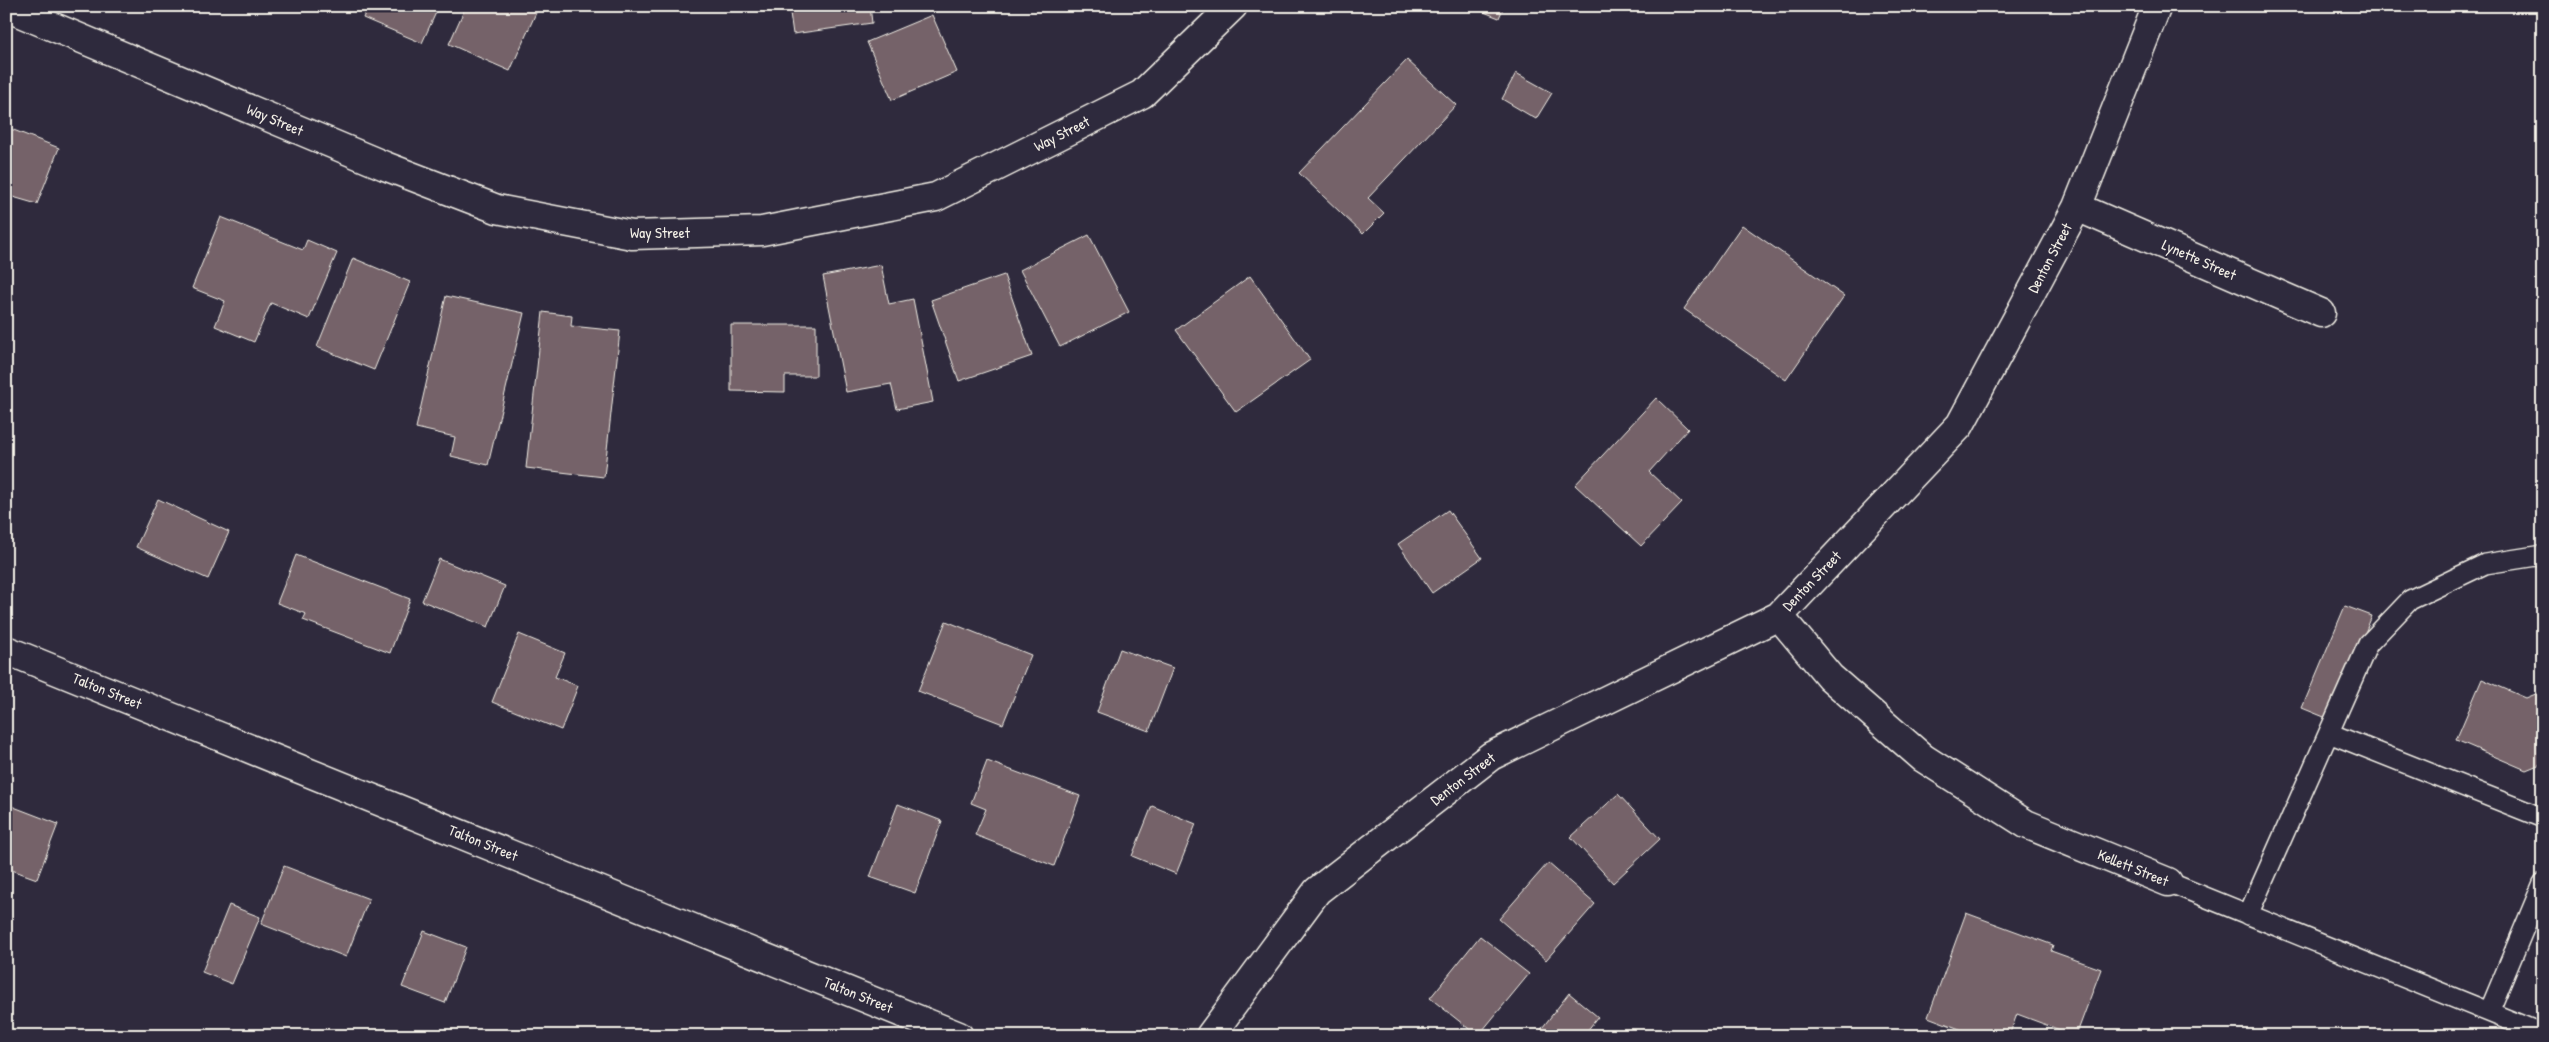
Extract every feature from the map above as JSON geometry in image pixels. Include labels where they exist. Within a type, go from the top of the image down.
[{"type":"street","name":"Way Street","points":[[6,7],[385,166],[497,209],[632,235],[762,231],[936,197],[1142,94],[1233,6]]},
{"type":"street","name":"Denton Street","points":[[1210,1036],[1317,891],[1491,756],[1779,616],[1960,425],[2077,207],[2157,6]]},
{"type":"street","name":"Lynette Street","points":[[2077,207],[2320,313]]},
{"type":"street","name":"Kellett Street","points":[[1779,616],[1830,677],[1923,758],[2026,824],[2168,882]]},
{"type":"street","name":"Talton Street","points":[[6,650],[959,1036]]},
{"type":"lane","points":[[2248,915],[2368,644],[2410,600],[2485,564],[2536,556],[2543,558]]},
{"type":"lane","points":[[2329,733],[2543,818]]},
{"type":"lane","name":"Kellett Street","points":[[2168,882],[2543,1034]]},
{"type":"lane","points":[[2489,1012],[2543,883]]},
{"type":"building","points":[[368,6],[439,6],[422,43],[363,18]]},
{"type":"building","points":[[466,6],[539,6],[510,71],[449,44]]},
{"type":"building","points":[[789,6],[870,6],[872,23],[793,34]]},
{"type":"building","points":[[1469,6],[1504,6],[1499,18]]},
{"type":"building","points":[[932,15],[957,72],[892,100],[867,42]]},
{"type":"building","points":[[1407,60],[1456,105],[1368,198],[1384,213],[1363,234],[1299,173]]},
{"type":"building","points":[[1516,73],[1552,93],[1536,119],[1502,99]]},
{"type":"building","points":[[6,127],[59,148],[37,204],[6,195]]},
{"type":"building","points":[[221,217],[303,250],[307,240],[337,253],[309,319],[271,303],[254,342],[215,326],[225,301],[192,288]]},
{"type":"building","points":[[1742,225],[1844,296],[1786,380],[1684,309]]},
{"type":"building","points":[[1089,235],[1129,312],[1060,347],[1020,270]]},
{"type":"building","points":[[353,258],[410,282],[374,370],[317,347]]},
{"type":"building","points":[[881,265],[889,304],[913,299],[933,402],[897,409],[891,384],[846,392],[823,276]]},
{"type":"building","points":[[1004,275],[1032,356],[959,381],[931,300]]},
{"type":"building","points":[[1250,276],[1310,360],[1236,412],[1176,330]]},
{"type":"building","points":[[446,296],[524,313],[488,465],[451,456],[455,437],[416,428]]},
{"type":"building","points":[[543,312],[572,316],[571,326],[620,331],[604,477],[526,468]]},
{"type":"building","points":[[731,325],[816,325],[816,376],[785,376],[785,392],[731,391]]},
{"type":"building","points":[[1656,398],[1688,429],[1649,472],[1682,503],[1641,546],[1575,485]]},
{"type":"building","points":[[158,499],[229,532],[208,579],[136,547]]},
{"type":"building","points":[[1448,510],[1482,558],[1432,593],[1398,544]]},
{"type":"building","points":[[296,555],[410,599],[390,653],[303,620],[306,614],[277,603]]},
{"type":"building","points":[[439,559],[505,586],[488,627],[422,601]]},
{"type":"building","points":[[2345,606],[2372,616],[2329,719],[2302,708]]},
{"type":"building","points":[[946,621],[1031,655],[1003,724],[918,691]]},
{"type":"building","points":[[519,634],[565,653],[555,677],[578,686],[561,730],[492,702]]},
{"type":"building","points":[[1120,649],[1173,668],[1149,731],[1097,712]]},
{"type":"building","points":[[2482,679],[2526,698],[2543,691],[2543,763],[2526,770],[2456,740]]},
{"type":"building","points":[[987,761],[1080,796],[1054,866],[975,835],[986,809],[971,803]]},
{"type":"building","points":[[1618,794],[1660,839],[1613,883],[1571,837]]},
{"type":"building","points":[[6,804],[58,824],[37,879],[9,869],[6,875]]},
{"type":"building","points":[[898,804],[942,821],[915,893],[870,877]]},
{"type":"building","points":[[1152,806],[1196,824],[1176,874],[1132,856]]},
{"type":"building","points":[[1548,863],[1595,904],[1546,960],[1499,919]]},
{"type":"building","points":[[284,866],[369,899],[346,957],[261,924]]},
{"type":"building","points":[[229,905],[260,917],[232,984],[202,972]]},
{"type":"building","points":[[1966,913],[2053,945],[2051,951],[2101,969],[2076,1036],[2017,1014],[2009,1036],[1978,1036],[1928,1017]]},
{"type":"building","points":[[424,931],[466,947],[445,1003],[402,987]]},
{"type":"building","points":[[1480,936],[1529,974],[1478,1036],[1430,998]]},
{"type":"building","points":[[1569,993],[1598,1017],[1583,1036],[1536,1036]]}]
